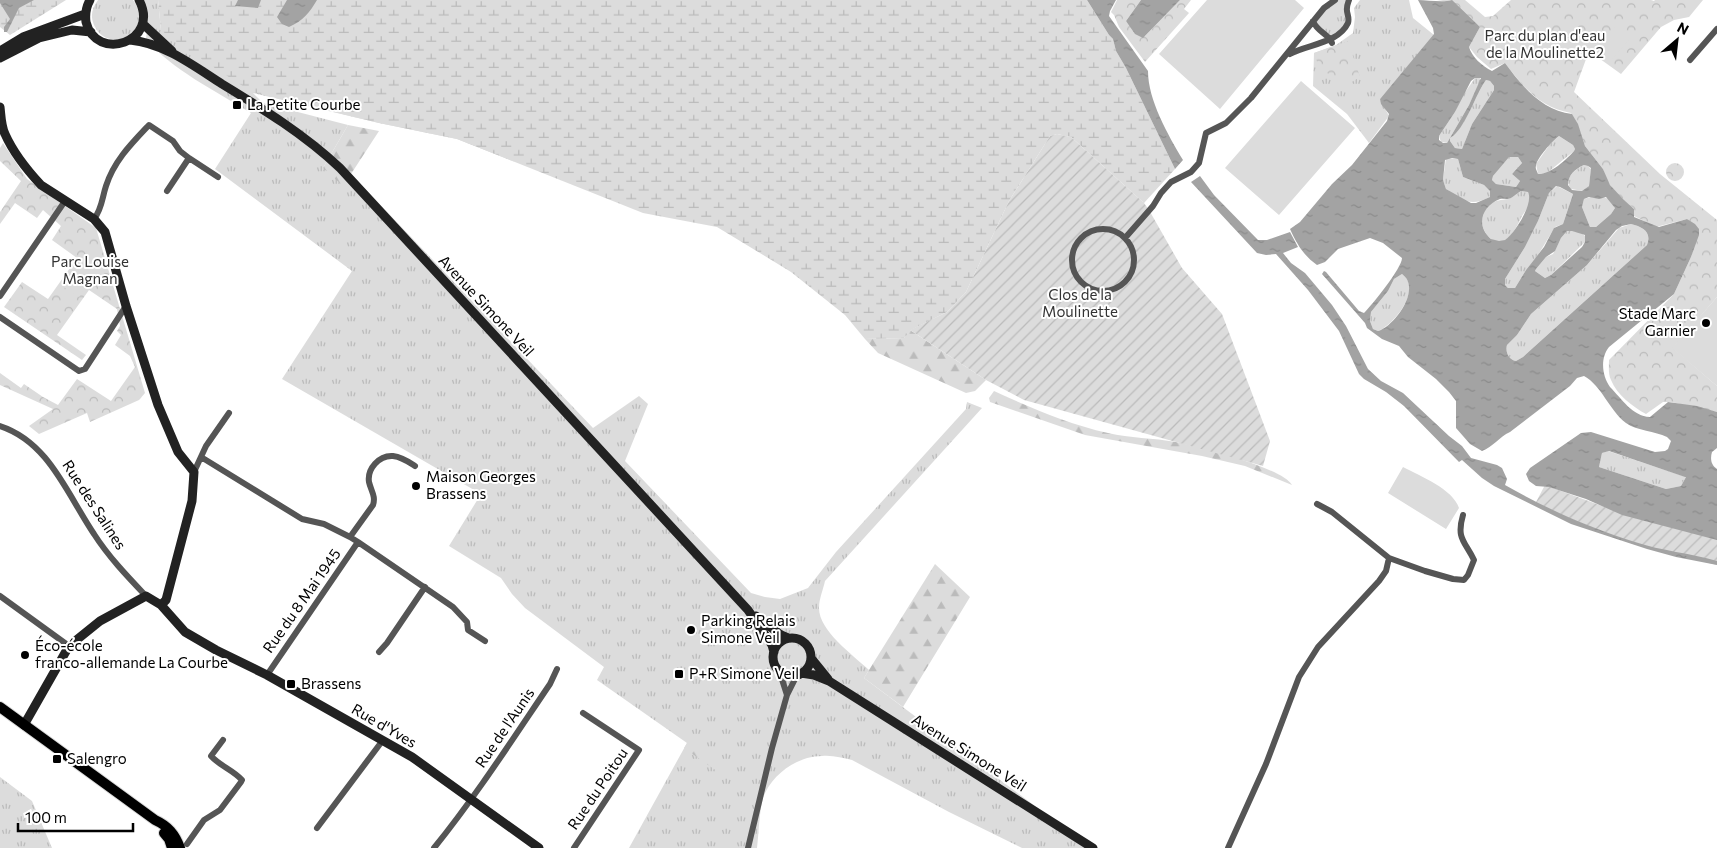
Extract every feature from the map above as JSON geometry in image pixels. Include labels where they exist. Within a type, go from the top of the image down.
[{"type":"main road","points":[[90,0],[85,14],[90,32],[104,43],[113,45],[122,44],[136,36],[143,24],[144,15],[139,0]]},
{"type":"main road","points":[[0,51],[23,37],[85,14]]},
{"type":"main road","name":"Avenue Simone Veil","points":[[143,24],[176,54],[293,129],[340,168],[748,610]]},
{"type":"main road","points":[[0,58],[38,38],[72,30],[90,32]]},
{"type":"main road","name":"Avenue Simone Veil","points":[[130,40],[144,42],[176,54]]},
{"type":"main road","points":[[0,107],[2,135],[34,177],[65,201],[94,219],[105,232],[126,306],[158,405],[178,452],[194,472],[189,510],[166,600],[161,605]]},
{"type":"main road","points":[[24,725],[69,646],[100,620],[146,596]]},
{"type":"main road","name":"Rue des Salines","points":[[146,596],[161,605]]},
{"type":"main road","name":"Rue d'Yves","points":[[161,605],[185,632],[216,650],[267,675],[426,766],[539,848]]},
{"type":"main road","points":[[748,610],[781,635],[788,638],[796,638],[804,642],[810,649],[811,658],[807,668],[799,674]]},
{"type":"main road","points":[[748,610],[768,639],[774,652],[774,661],[779,670],[788,675],[814,675],[829,681]]},
{"type":"main road","points":[[774,652],[780,642],[788,638]]},
{"type":"main road","points":[[811,658],[829,681]]},
{"type":"main road","name":"Avenue Simone Veil","points":[[829,681],[1093,848]]},
{"type":"main road","points":[[0,707],[155,820],[179,845]]},
{"type":"street","points":[[1125,238],[1171,182],[1192,172],[1199,164],[1206,134],[1226,123],[1264,83],[1324,8],[1335,0]]},
{"type":"street","points":[[1284,57],[1296,50],[1332,41],[1348,22],[1349,17],[1346,8],[1349,0]]},
{"type":"street","points":[[1313,22],[1320,32],[1332,41]]},
{"type":"street","points":[[1690,60],[1717,29]]},
{"type":"street","points":[[94,219],[102,206],[106,186],[118,160],[132,141],[149,125],[173,141],[180,151],[189,158],[218,177]]},
{"type":"street","points":[[166,191],[189,158]]},
{"type":"street","points":[[0,296],[65,201]]},
{"type":"street","points":[[1103,228],[1113,230],[1125,238],[1133,252],[1134,262],[1132,272],[1126,281],[1110,291],[1091,289],[1082,284],[1074,272],[1071,262],[1072,252],[1077,242],[1093,230],[1103,228]]},
{"type":"street","points":[[0,317],[79,371],[85,368],[126,306]]},
{"type":"street","points":[[194,472],[206,446],[229,413]]},
{"type":"street","name":"Rue des Salines","points":[[0,426],[26,439],[46,458],[94,534],[115,562],[146,596]]},
{"type":"street","name":"Rue du 8 Mai 1945","points":[[350,537],[375,500],[369,483],[372,468],[377,461],[393,456],[403,458],[416,466]]},
{"type":"street","name":"Rue du 8 Mai 1945","points":[[201,457],[302,519],[324,524],[358,542],[453,607],[467,622],[468,630],[485,641]]},
{"type":"street","points":[[1318,504],[1332,512],[1390,558],[1425,571],[1464,580],[1474,560],[1462,542],[1460,534],[1463,515]]},
{"type":"street","name":"Rue du 8 Mai 1945","points":[[267,675],[358,542]]},
{"type":"street","points":[[1228,848],[1266,764],[1299,677],[1318,647],[1379,581],[1386,571],[1390,558]]},
{"type":"street","points":[[378,652],[425,588]]},
{"type":"street","points":[[0,596],[69,646]]},
{"type":"street","name":"Rue de l'Aunis","points":[[434,848],[471,800],[550,684],[557,669]]},
{"type":"street","points":[[779,670],[787,695]]},
{"type":"street","points":[[748,848],[787,695],[799,674]]},
{"type":"street","name":"Rue du Poitou","points":[[574,848],[639,750],[583,713]]},
{"type":"street","points":[[179,845],[204,820],[220,810],[242,780],[211,756],[223,740]]},
{"type":"street","points":[[317,828],[383,740]]},
{"type":"green space","points":[[0,0],[66,0],[10,35],[0,27]]},
{"type":"green space","points":[[98,0],[133,0],[139,11],[139,21],[134,30],[127,36],[119,39],[109,39],[101,34],[94,25],[92,18],[93,9]]},
{"type":"green space","points":[[139,0],[158,0],[161,30],[228,0],[515,162],[457,139],[379,123],[253,93],[263,103],[348,125],[323,168],[351,174],[593,428],[639,396],[648,404],[625,461],[751,593],[780,599],[808,588],[836,552],[966,409],[967,402],[982,408],[825,581],[819,605],[820,617],[838,642],[869,670],[864,678],[1091,848],[1022,848],[949,812],[852,760],[826,756],[803,759],[794,763],[772,782],[763,798],[757,848],[629,848],[687,743],[597,680],[604,667],[525,608],[501,578],[449,546],[481,494],[282,379],[352,271],[215,169],[251,113],[168,61],[146,39],[146,19]]},
{"type":"green space","points":[[158,0],[1087,0],[1113,39],[1116,51],[1175,169],[1144,203],[1071,137],[1057,134],[1050,136],[1009,201],[966,292],[947,312],[911,330],[904,338],[865,339],[845,315],[791,272],[717,227],[643,213],[457,139],[379,123],[252,92],[184,48],[161,30]]},
{"type":"green space","points":[[1117,0],[1141,0],[1126,21],[1145,36],[1180,0],[1191,0],[1184,9],[1189,13],[1145,62],[1119,27],[1111,12]]},
{"type":"green space","points":[[1207,0],[1295,0],[1304,8],[1220,109],[1159,54]]},
{"type":"green space","points":[[1335,0],[1349,0],[1346,26],[1331,39],[1313,21]]},
{"type":"green space","points":[[1360,0],[1409,0],[1413,18],[1434,35],[1380,99],[1389,116],[1369,143],[1347,114],[1313,86],[1314,53],[1336,45],[1353,33],[1354,8]]},
{"type":"green space","name":"Parc du plan d'eau de la Moulinette2","points":[[1437,0],[1465,0],[1485,17],[1493,16],[1511,0],[1703,0],[1689,17],[1674,20],[1661,27],[1621,74],[1589,51],[1574,92],[1660,174],[1717,220],[1717,297],[1673,348],[1717,386],[1717,412],[1663,402],[1646,414],[1621,396],[1609,373],[1609,360],[1674,294],[1691,257],[1699,230],[1687,219],[1656,227],[1634,216],[1634,209],[1615,192],[1606,179],[1603,169],[1585,146],[1571,113],[1550,106],[1533,95],[1505,63],[1491,69],[1469,47],[1480,27],[1449,2]]},
{"type":"green space","points":[[1616,26],[1630,39],[1611,60],[1596,48]]},
{"type":"green space","points":[[1348,41],[1360,77],[1350,83],[1320,70],[1314,53]]},
{"type":"green space","points":[[1479,77],[1481,80],[1469,105],[1447,143],[1441,142],[1439,136],[1475,78]]},
{"type":"green space","points":[[1486,80],[1490,81],[1494,86],[1494,90],[1472,124],[1462,149],[1455,148],[1450,138],[1465,120]]},
{"type":"green space","points":[[1301,81],[1355,128],[1279,215],[1225,168]]},
{"type":"green space","points":[[348,125],[379,131],[342,185],[323,168]]},
{"type":"green space","name":"Clos de la Moulinette","points":[[1057,134],[1071,137],[1144,203],[1182,268],[1222,314],[1270,441],[1263,466],[1024,400],[986,380],[910,330],[947,312],[966,292],[1009,201],[1050,136]]},
{"type":"green space","points":[[1559,136],[1573,145],[1574,151],[1547,173],[1538,174],[1536,164],[1550,144]]},
{"type":"green space","name":"Parc Louise Magnan","points":[[3,143],[27,179],[96,228],[145,393],[139,400],[90,422],[87,413],[39,434],[29,426],[53,409],[0,385],[0,373],[21,388],[24,384],[58,405],[77,379],[111,401],[135,367],[130,356],[115,345],[121,335],[117,331],[120,326],[117,309],[89,290],[57,335],[86,355],[82,360],[4,307],[22,282],[48,299],[77,258],[52,240],[61,226],[43,210],[37,218],[15,203],[0,224],[0,212],[21,181],[0,161],[0,148]]},
{"type":"green space","points":[[1507,157],[1518,157],[1522,163],[1512,174],[1520,181],[1516,187],[1496,184],[1492,180]]},
{"type":"green space","points":[[1446,158],[1458,159],[1463,177],[1484,185],[1490,191],[1490,197],[1472,202],[1458,197],[1446,189],[1443,180]]},
{"type":"green space","points":[[1675,163],[1681,166],[1684,172],[1681,178],[1675,181],[1669,178],[1666,172],[1669,166]]},
{"type":"green space","points":[[1584,165],[1591,169],[1589,186],[1583,191],[1571,189],[1568,182],[1569,178],[1573,172]]},
{"type":"green space","points":[[1557,186],[1573,194],[1563,224],[1555,227],[1515,288],[1508,288],[1505,285],[1505,279],[1525,247],[1549,193]]},
{"type":"green space","points":[[1521,191],[1528,192],[1530,201],[1516,228],[1507,239],[1501,242],[1494,241],[1489,237],[1482,224],[1484,210],[1490,204],[1510,198]]},
{"type":"green space","points":[[1591,197],[1608,199],[1615,208],[1596,227],[1590,227],[1582,207],[1584,199]]},
{"type":"green space","points":[[1631,224],[1647,233],[1647,245],[1523,357],[1516,361],[1511,359],[1507,353],[1507,345],[1517,335],[1531,314],[1587,265],[1619,228]]},
{"type":"green space","points":[[1567,231],[1575,231],[1582,234],[1586,237],[1585,242],[1551,275],[1545,278],[1535,271],[1546,257],[1553,254]]},
{"type":"green space","points":[[83,254],[100,265],[79,297],[62,286]]},
{"type":"green space","points":[[1402,274],[1408,280],[1409,288],[1404,306],[1391,322],[1378,331],[1373,329],[1370,321],[1371,312],[1388,291],[1394,279]]},
{"type":"green space","name":"Stade Marc Garnier","points":[[1717,297],[1717,386],[1672,348]]},
{"type":"green space","points":[[910,330],[986,380],[975,391],[966,393],[878,353],[865,339],[904,338]]},
{"type":"green space","points":[[994,391],[1050,415],[1093,429],[1125,436],[1176,442],[1239,459],[1273,472],[1285,478],[1292,485],[1245,466],[1202,456],[1085,435],[990,402],[989,398]]},
{"type":"green space","points":[[1608,451],[1686,477],[1681,486],[1666,489],[1599,467],[1602,453]]},
{"type":"green space","points":[[1403,467],[1443,489],[1456,501],[1459,508],[1446,529],[1388,493]]},
{"type":"green space","points":[[1545,485],[1632,517],[1717,539],[1717,565],[1633,544],[1535,504]]},
{"type":"green space","points":[[935,564],[970,597],[903,707],[864,678]]},
{"type":"green space","points":[[687,743],[724,769],[724,773],[721,774],[684,748]]},
{"type":"green space","points":[[0,777],[32,801],[52,848],[0,848]]},
{"type":"water","points":[[0,0],[34,0],[19,8],[7,32],[4,32],[4,27],[10,19]]},
{"type":"water","points":[[238,0],[261,0],[258,8],[235,6]]},
{"type":"water","points":[[287,0],[317,0],[306,16],[289,27],[282,24],[277,17]]},
{"type":"water","points":[[1087,0],[1116,0],[1109,16],[1148,71],[1151,94],[1155,105],[1165,128],[1183,160],[1175,169],[1116,51],[1113,39]]},
{"type":"water","points":[[1141,0],[1180,0],[1143,38],[1135,34],[1126,21]]},
{"type":"water","points":[[1418,0],[1452,0],[1480,27],[1469,47],[1475,58],[1492,71],[1505,63],[1518,80],[1542,103],[1561,112],[1572,114],[1578,124],[1585,146],[1603,169],[1610,185],[1634,209],[1634,217],[1659,227],[1687,219],[1699,229],[1699,235],[1691,257],[1674,294],[1609,347],[1604,356],[1603,367],[1607,383],[1638,414],[1650,417],[1668,402],[1697,406],[1717,412],[1717,448],[1712,452],[1711,457],[1712,464],[1717,469],[1717,540],[1622,515],[1586,499],[1549,487],[1536,486],[1529,481],[1526,474],[1530,468],[1581,433],[1591,432],[1655,452],[1668,449],[1671,441],[1667,437],[1630,426],[1620,418],[1596,386],[1584,376],[1577,378],[1570,386],[1493,445],[1482,451],[1470,444],[1456,428],[1456,401],[1449,392],[1408,357],[1399,346],[1382,339],[1367,328],[1365,323],[1322,274],[1324,271],[1326,272],[1359,311],[1364,313],[1392,278],[1402,258],[1383,243],[1370,238],[1338,249],[1325,262],[1317,265],[1304,253],[1295,240],[1290,229],[1300,222],[1332,184],[1352,165],[1387,121],[1389,114],[1381,104],[1380,99],[1434,34],[1433,28]],"holes":[[[1475,78],[1481,78],[1469,105],[1447,143],[1443,143],[1439,140],[1439,136],[1455,112],[1471,81]],[[1486,80],[1490,81],[1494,86],[1494,90],[1472,124],[1462,149],[1455,148],[1450,138],[1465,120],[1482,86]],[[1559,136],[1573,145],[1575,149],[1558,166],[1548,172],[1538,174],[1537,163],[1549,145]],[[1509,157],[1518,157],[1522,163],[1512,174],[1520,181],[1516,187],[1496,184],[1492,180],[1493,176]],[[1458,159],[1463,177],[1484,185],[1490,191],[1490,197],[1476,203],[1471,203],[1446,189],[1443,180],[1445,160]],[[1584,165],[1591,168],[1589,186],[1582,191],[1572,190],[1568,185],[1569,178],[1575,170]],[[1556,186],[1573,194],[1563,224],[1554,228],[1544,247],[1515,288],[1508,288],[1505,285],[1505,279],[1525,247],[1549,193]],[[1521,191],[1528,192],[1529,197],[1526,210],[1514,231],[1505,240],[1491,239],[1483,228],[1482,222],[1485,211],[1494,202],[1512,197]],[[1589,197],[1599,199],[1606,197],[1615,208],[1596,227],[1590,227],[1582,207],[1584,199]],[[1635,225],[1647,233],[1647,245],[1523,357],[1516,361],[1511,359],[1507,353],[1507,345],[1517,335],[1531,314],[1587,265],[1616,230],[1622,226]],[[1567,231],[1585,235],[1585,242],[1582,247],[1551,275],[1545,278],[1535,271],[1546,257],[1555,251],[1561,238]],[[1402,274],[1407,280],[1409,288],[1408,297],[1392,322],[1378,331],[1373,329],[1370,321],[1371,312],[1388,291],[1394,279]],[[1609,451],[1686,477],[1681,486],[1666,489],[1599,467],[1602,453]]]},
{"type":"water","points":[[1200,176],[1214,195],[1258,240],[1267,240],[1290,232],[1298,247],[1283,253],[1291,263],[1305,273],[1332,305],[1346,326],[1368,369],[1381,381],[1403,393],[1462,446],[1471,458],[1502,468],[1507,479],[1505,485],[1536,502],[1585,524],[1645,545],[1717,561],[1717,565],[1647,549],[1571,524],[1494,486],[1462,460],[1459,462],[1404,406],[1359,374],[1339,331],[1308,290],[1276,254],[1266,255],[1257,253],[1191,182]]},
{"type":"place","name":"La Petite Courbe","points":[[237,105]]},
{"type":"place","name":"Stade Marc Garnier","points":[[1706,323]]},
{"type":"place","name":"Maison Georges Brassens","points":[[416,486]]},
{"type":"place","name":"Parking Relais Simone Veil","points":[[691,630]]},
{"type":"place","name":"Éco-école franco-allemande La Courbe","points":[[25,655]]},
{"type":"place","name":"P+R Simone Veil","points":[[679,674]]},
{"type":"place","name":"Brassens","points":[[291,684]]},
{"type":"place","name":"Salengro","points":[[57,759]]}]
